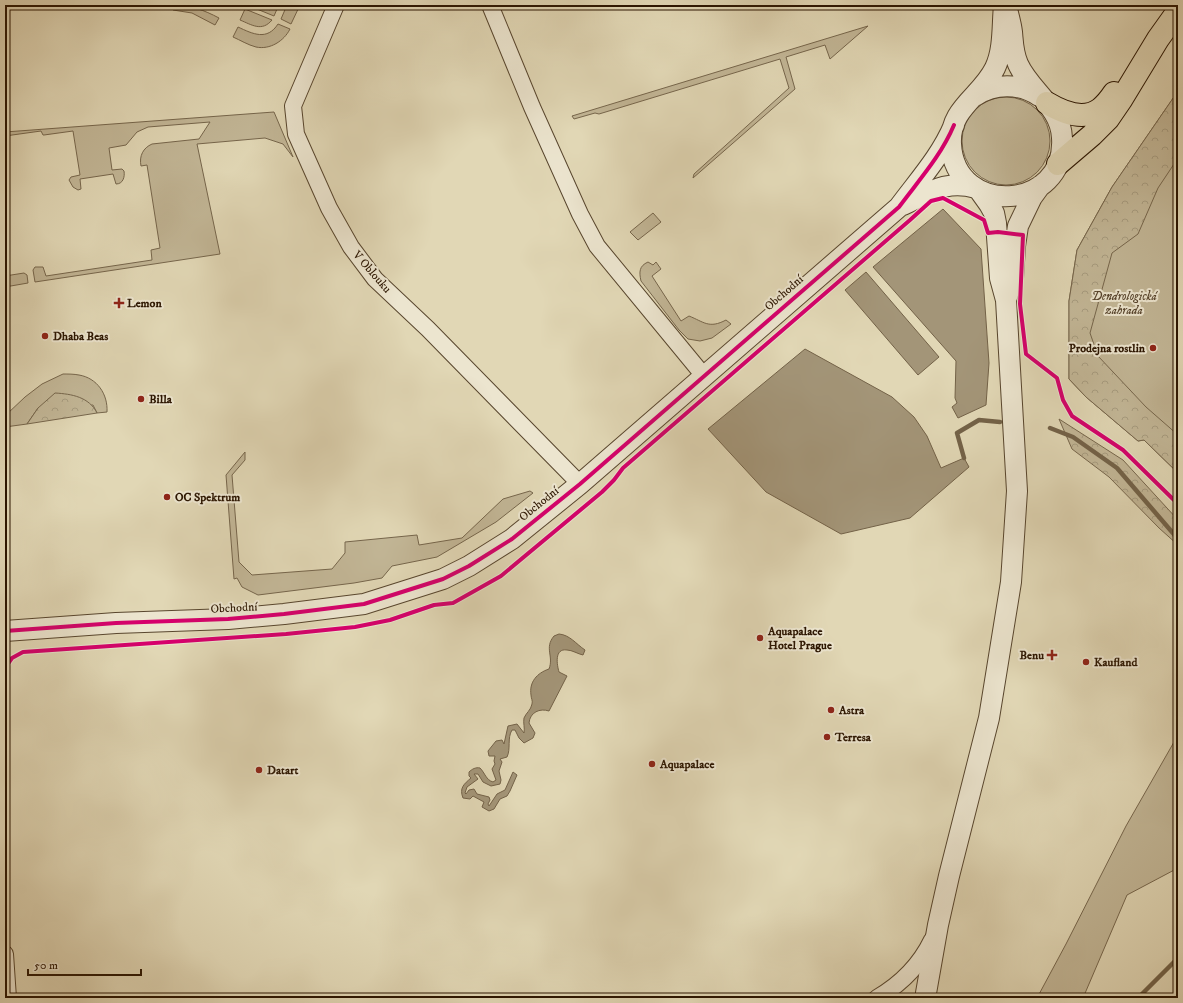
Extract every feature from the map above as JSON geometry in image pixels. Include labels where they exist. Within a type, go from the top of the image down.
[{"type":"highway","points":[[1044,101],[1059,110],[1076,114],[1084,115],[1098,110],[1104,105],[1158,39],[1178,11]]},
{"type":"highway","points":[[1058,164],[1108,119],[1122,100],[1158,39]]},
{"type":"street","name":"V Oblouku","points":[[336,5],[293,106],[296,134],[329,208],[351,247],[375,279],[428,329],[580,484]]},
{"type":"street","points":[[490,5],[532,107],[580,214],[597,246],[704,376]]},
{"type":"street","points":[[927,996],[938,925],[989,718],[1011,582],[1017,491],[1006,300],[1000,278],[996,223],[989,204],[960,172],[953,158],[951,143],[954,125],[960,110],[988,80],[996,66],[1001,43],[1005,5]]},
{"type":"street","points":[[977,189],[996,196],[1012,197],[1026,194],[1040,186],[1048,179],[1058,164],[1062,147],[1061,130],[1055,115],[1030,84],[1017,63],[1014,52],[1012,31],[1005,5]]},
{"type":"street","points":[[972,98],[986,90],[1003,86],[1029,90],[1044,101]]},
{"type":"street","name":"Obchodní","points":[[5,631],[116,623],[252,617],[364,604],[443,579],[469,566],[512,539],[580,484],[899,207],[937,157],[949,137],[954,125]]},
{"type":"street","name":"Obchodní","points":[[899,207],[941,187],[960,184],[977,189]]},
{"type":"street","points":[[1006,300],[1013,278],[1018,226],[1032,197],[1040,186]]},
{"type":"street","points":[[876,998],[894,987],[914,968],[929,945],[938,925]]},
{"type":"street","points":[[5,954],[8,998]]},
{"type":"green space","points":[[173,5],[197,8],[219,18],[215,25],[192,13],[173,10]]},
{"type":"green space","points":[[247,5],[258,5],[270,10],[272,7],[277,9],[274,16]]},
{"type":"green space","points":[[287,5],[300,5],[291,24],[281,19]]},
{"type":"green space","points":[[245,9],[272,20],[268,24],[261,27],[249,24],[240,20]]},
{"type":"green space","points":[[278,24],[290,29],[280,41],[271,46],[261,48],[256,47],[233,37],[238,27],[254,34],[264,34],[269,33]]},
{"type":"green space","points":[[868,26],[830,59],[825,45],[786,57],[795,89],[693,178],[694,174],[789,88],[780,59],[599,114],[595,113],[574,119],[572,116]]},
{"type":"green space","name":"Dendrologická zahrada","points":[[1178,91],[1178,473],[1144,440],[1138,441],[1086,397],[1069,379],[1069,301],[1077,250],[1112,187]]},
{"type":"green space","points":[[1178,91],[1178,158],[1158,188],[1138,234],[1112,253],[1090,333],[1098,356],[1146,407],[1178,435],[1178,473],[1144,440],[1138,441],[1086,397],[1069,379],[1069,301],[1077,250],[1112,187]]},
{"type":"green space","points":[[1006,97],[1023,100],[1031,104],[1043,116],[1047,124],[1050,141],[1047,158],[1043,166],[1031,178],[1023,182],[1006,185],[989,182],[981,178],[969,166],[965,158],[962,141],[965,124],[969,116],[981,104],[989,100]]},
{"type":"green space","points":[[274,112],[293,157],[283,144],[265,138],[197,144],[220,254],[35,282],[33,270],[35,267],[43,267],[46,276],[152,260],[151,250],[160,248],[147,165],[141,166],[142,153],[152,144],[199,139],[210,122],[148,127],[137,132],[126,145],[109,148],[112,170],[122,169],[124,171],[124,178],[120,183],[116,184],[113,174],[80,179],[81,189],[78,190],[73,187],[69,180],[71,177],[80,175],[73,131],[43,135],[41,131],[5,136],[5,132]]},
{"type":"green space","points":[[653,213],[661,222],[638,240],[630,232]]},
{"type":"green space","points":[[648,262],[653,265],[656,262],[661,269],[652,276],[681,321],[689,316],[707,324],[720,323],[726,320],[731,324],[712,338],[700,341],[688,339],[679,330],[641,281],[641,267]]},
{"type":"green space","points":[[24,273],[27,275],[28,283],[5,287],[5,276]]},
{"type":"green space","points":[[63,374],[75,374],[96,383],[106,399],[107,412],[97,413],[93,405],[38,408],[27,424],[5,427],[7,414],[25,397],[42,384]]},
{"type":"green space","points":[[55,393],[79,397],[89,403],[97,413],[27,424],[38,408]]},
{"type":"green space","points":[[1059,419],[1123,460],[1178,520],[1178,545],[1159,528],[1109,477],[1072,449]]},
{"type":"green space","points":[[245,452],[245,460],[232,475],[239,562],[252,575],[332,569],[345,553],[345,542],[417,535],[419,545],[462,538],[503,499],[530,491],[533,493],[496,522],[437,557],[392,566],[382,578],[258,595],[242,587],[237,578],[234,579],[226,475]]},
{"type":"green space","points":[[1178,735],[1178,868],[1127,895],[1083,998],[1037,998],[1126,826]]},
{"type":"shaded area","points":[[943,209],[981,249],[989,363],[986,405],[958,418],[952,407],[957,403],[955,398],[956,361],[873,267]]},
{"type":"shaded area","points":[[866,272],[939,357],[918,375],[845,290]]},
{"type":"shaded area","points":[[805,349],[892,397],[914,417],[927,436],[941,468],[964,458],[969,467],[910,518],[841,534],[766,492],[708,429]]},
{"type":"shaded area","points":[[559,634],[570,638],[585,650],[583,655],[567,650],[563,650],[558,654],[557,661],[559,672],[567,676],[549,711],[542,710],[531,716],[529,723],[535,733],[533,738],[524,743],[519,738],[515,730],[512,730],[507,757],[500,759],[502,762],[499,771],[501,780],[500,784],[491,786],[483,782],[478,774],[474,774],[478,779],[467,787],[465,793],[466,794],[469,790],[474,789],[477,794],[489,797],[489,806],[497,794],[505,790],[513,772],[517,775],[507,796],[500,799],[494,809],[489,811],[482,807],[484,802],[473,796],[470,799],[463,798],[462,789],[464,784],[471,778],[469,776],[469,772],[476,768],[480,768],[491,781],[493,782],[496,780],[492,769],[495,764],[495,756],[489,756],[488,751],[496,741],[502,740],[504,744],[508,726],[517,724],[524,733],[524,718],[531,708],[532,703],[531,686],[541,673],[549,669],[549,648],[551,640],[554,636]]},
{"type":"waterway","points":[[964,458],[957,433],[979,420],[1000,422]]},
{"type":"waterway","points":[[1050,428],[1073,437],[1117,468],[1178,539]]},
{"type":"waterway","points":[[1138,998],[1178,958]]},
{"type":"cycle path","points":[[5,631],[116,623],[228,619],[364,604],[443,579],[469,566],[512,539],[580,484],[899,207],[943,147],[954,125]]},
{"type":"cycle path","points":[[5,668],[12,658],[23,652],[286,634],[355,627],[390,620],[434,605],[453,603],[501,576],[602,492],[623,468],[931,201],[943,198],[984,220],[988,233],[998,232],[1023,235],[1020,304],[1026,354],[1057,378],[1063,400],[1072,416],[1123,450],[1178,504]]},
{"type":"place","name":"Lemon","points":[[119,303]]},
{"type":"place","name":"Dhaba Beas","points":[[45,336]]},
{"type":"place","name":"Prodejna rostlin","points":[[1153,348]]},
{"type":"place","name":"Billa","points":[[141,399]]},
{"type":"place","name":"OC Spektrum","points":[[167,497]]},
{"type":"place","name":"Aquapalace Hotel Prague","points":[[760,638]]},
{"type":"place","name":"Benu","points":[[1052,655]]},
{"type":"place","name":"Kaufland","points":[[1086,662]]},
{"type":"place","name":"Astra","points":[[831,710]]},
{"type":"place","name":"Terresa","points":[[827,737]]},
{"type":"place","name":"Aquapalace","points":[[652,764]]},
{"type":"place","name":"Datart","points":[[259,770]]}]
